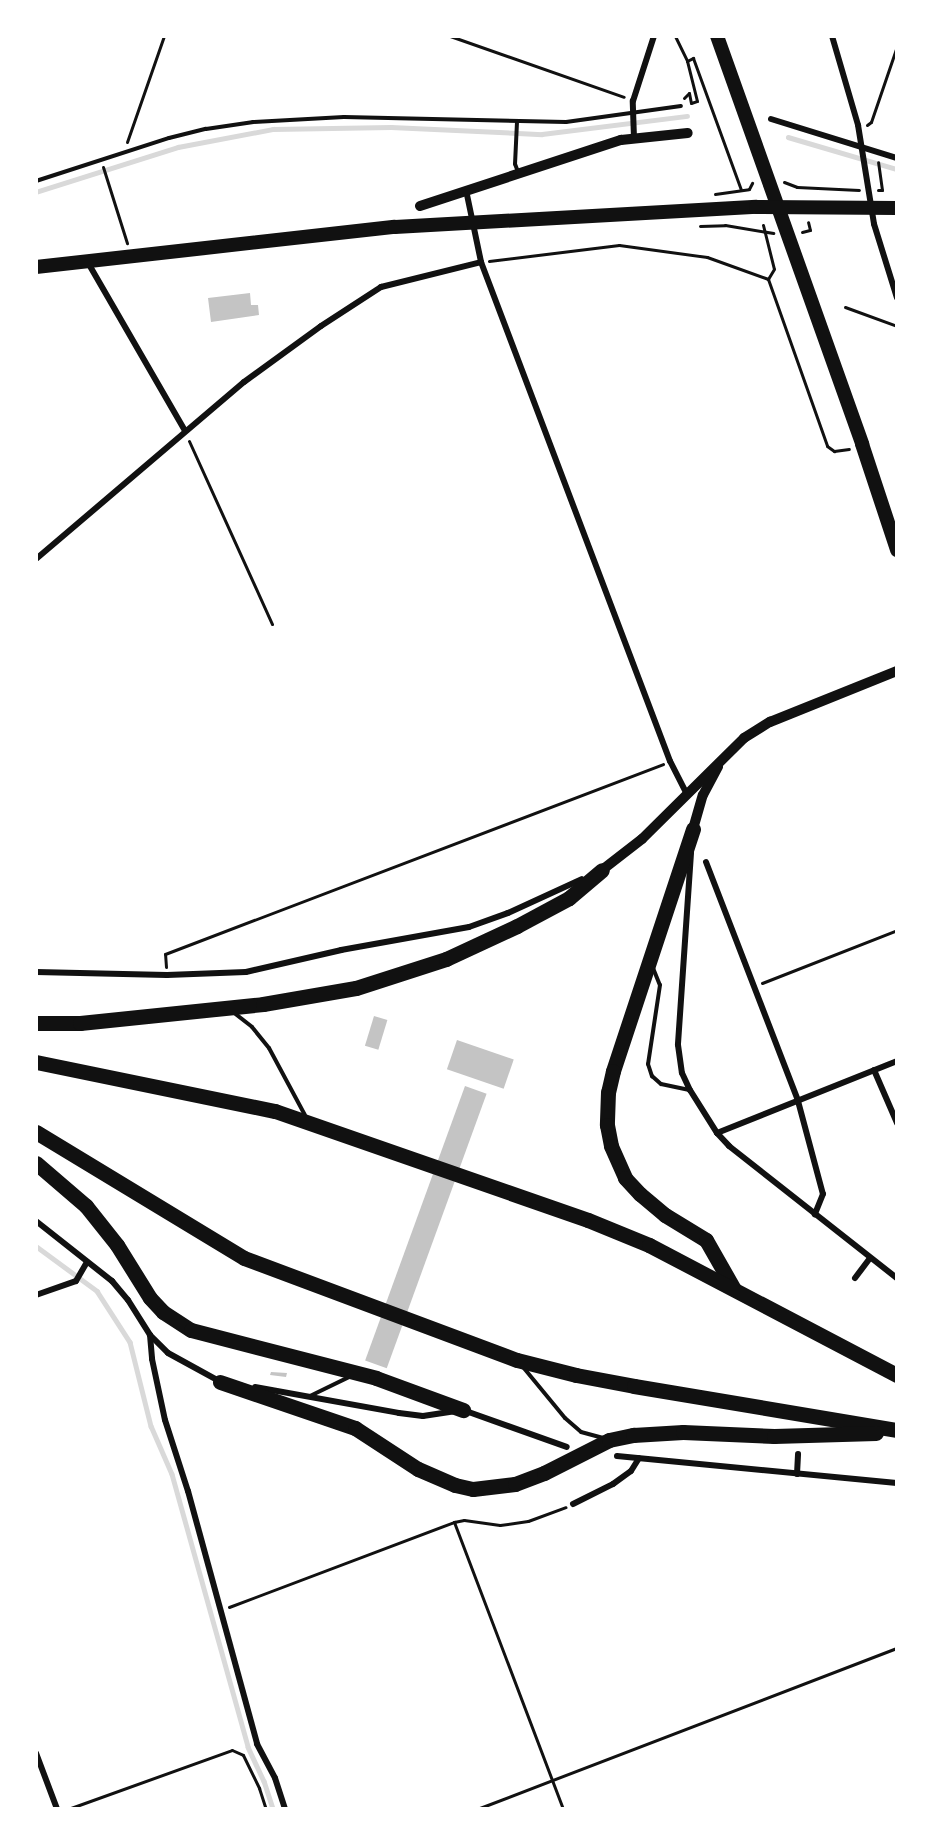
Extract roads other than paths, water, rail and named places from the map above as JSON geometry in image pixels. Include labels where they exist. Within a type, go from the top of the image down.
[{"type":"highway","points":[[693,829],[608,1092],[607,1125],[611,1146],[626,1178],[640,1194],[665,1215],[706,1240],[735,1290]]},
{"type":"highway","points":[[36,1023],[80,1023],[224,1008],[334,993],[446,958],[517,926],[569,898],[602,870]]},
{"type":"highway","points":[[36,1062],[71,1072],[235,1101],[308,1122],[588,1220],[649,1245],[897,1375]]},
{"type":"highway","points":[[36,1132],[244,1258],[517,1360],[622,1384],[897,1431]]},
{"type":"highway","points":[[36,1163],[86,1206],[117,1245],[150,1298],[175,1321],[208,1337],[361,1374],[463,1410]]},
{"type":"highway","points":[[220,1382],[355,1428],[418,1469],[455,1485],[473,1489],[515,1484],[544,1473],[609,1440],[656,1432],[774,1436],[897,1431]]},
{"type":"main road","points":[[717,36],[862,444],[897,550]]},
{"type":"main road","points":[[36,267],[395,227],[777,207],[897,208]]},
{"type":"street","points":[[634,138],[631,113],[633,101],[654,36]]},
{"type":"street","points":[[832,36],[845,73],[859,131],[870,206],[897,298]]},
{"type":"street","points":[[771,119],[897,158]]},
{"type":"street","points":[[420,206],[581,152],[634,138],[688,133]]},
{"type":"street","points":[[466,190],[482,262],[670,761],[686,794]]},
{"type":"street","points":[[87,261],[185,431]]},
{"type":"street","points":[[36,559],[185,431],[279,356],[381,287],[482,262]]},
{"type":"street","points":[[36,972],[167,975],[246,972],[341,950],[468,927],[508,913],[602,870],[642,839],[744,738],[771,722],[897,671]]},
{"type":"street","points":[[728,752],[703,795],[693,829],[678,1045],[682,1073],[717,1133],[738,1153],[897,1278]]},
{"type":"street","points":[[706,862],[798,1101],[823,1194],[815,1214]]},
{"type":"street","points":[[717,1133],[897,1061]]},
{"type":"street","points":[[874,1070],[897,1123]]},
{"type":"street","points":[[36,1221],[112,1281],[150,1335],[168,1353],[220,1382],[423,1416],[463,1410],[567,1447]]},
{"type":"street","points":[[855,1278],[870,1258]]},
{"type":"street","points":[[36,1295],[76,1281],[87,1262]]},
{"type":"street","points":[[150,1335],[152,1359],[165,1420],[221,1610],[257,1744],[275,1778],[285,1809]]},
{"type":"street","points":[[797,1474],[798,1454]]},
{"type":"street","points":[[617,1456],[897,1483]]},
{"type":"street","points":[[573,1504],[613,1484],[631,1471],[639,1458]]},
{"type":"street","points":[[36,1753],[57,1809]]},
{"type":"lane","points":[[36,181],[124,151],[206,129],[289,119],[390,117],[566,122],[681,106]]},
{"type":"lane","points":[[517,122],[515,164],[518,173]]},
{"type":"lane","points":[[649,960],[660,985],[648,1064],[652,1076],[661,1084],[690,1090]]},
{"type":"lane","points":[[224,1008],[236,1013],[252,1027],[268,1048],[308,1122]]},
{"type":"lane","points":[[517,1360],[581,1432],[609,1440]]},
{"type":"lane","points":[[310,1396],[361,1374]]},
{"type":"waterway","points":[[36,192],[178,147],[273,129],[391,127],[542,134],[687,116]]},
{"type":"waterway","points":[[788,137],[897,169]]},
{"type":"waterway","points":[[36,1246],[97,1291],[130,1342],[151,1426],[172,1474],[248,1747],[264,1781],[273,1809]]}]
